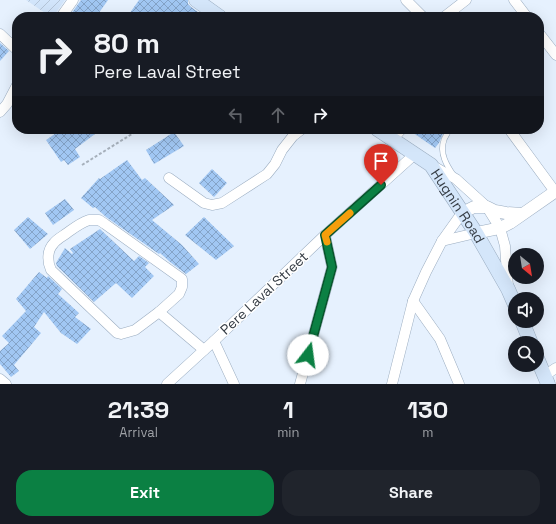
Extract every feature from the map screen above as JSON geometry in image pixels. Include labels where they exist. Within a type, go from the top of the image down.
[{"type":"main road","points":[[196,0],[213,12]]},
{"type":"main road","name":"Hugnin Road","points":[[385,134],[431,165],[476,233],[509,292]]},
{"type":"main road","points":[[544,368],[550,376]]},
{"type":"street","points":[[65,12],[73,0]]},
{"type":"street","points":[[406,0],[419,12]]},
{"type":"street","points":[[450,12],[466,0]]},
{"type":"street","points":[[514,0],[523,12]]},
{"type":"street","points":[[0,34],[12,45]]},
{"type":"street","points":[[544,39],[556,55]]},
{"type":"street","points":[[0,112],[7,104],[12,94]]},
{"type":"street","points":[[169,178],[204,203],[212,205],[222,203],[267,174],[275,164],[282,150],[296,134]]},
{"type":"street","points":[[442,241],[500,228],[510,223],[556,192],[513,134]]},
{"type":"street","name":"Pere Laval Street","points":[[167,384],[325,235],[415,154]]},
{"type":"street","points":[[431,165],[456,179],[487,207],[506,214],[522,214]]},
{"type":"street","points":[[392,384],[413,301],[442,241],[462,213],[474,207],[487,207]]},
{"type":"street","points":[[487,207],[500,228],[505,246],[508,289]]},
{"type":"street","points":[[99,220],[182,280],[182,287],[179,294],[159,312],[135,330],[122,334],[117,333],[51,270],[48,257],[53,243],[80,223],[99,220]]},
{"type":"street","points":[[300,384],[332,267],[325,235]]},
{"type":"street","points":[[413,301],[440,338],[459,384]]},
{"type":"street","points":[[159,312],[204,350]]},
{"type":"street","points":[[214,340],[234,384]]},
{"type":"street","points":[[0,379],[6,384]]},
{"type":"lane","points":[[394,140],[400,134]]},
{"type":"lane","points":[[448,134],[443,141],[443,156],[456,179]]},
{"type":"path","points":[[82,165],[132,134]]},
{"type":"shaded area","points":[[26,0],[65,0],[57,12],[44,12]]},
{"type":"building","points":[[81,0],[108,0],[100,12],[73,12]]},
{"type":"building","points":[[139,0],[188,0],[188,4],[198,12],[131,12]]},
{"type":"building","points":[[0,43],[9,51],[0,61]]},
{"type":"building","points":[[55,134],[95,134],[75,149],[80,157],[68,165],[64,160],[61,162],[46,140]]},
{"type":"building","points":[[171,134],[175,134],[184,146],[154,164],[146,150]]},
{"type":"building","points":[[415,134],[443,134],[435,148]]},
{"type":"building","points":[[127,160],[142,180],[145,178],[174,205],[152,220],[182,245],[199,264],[186,274],[160,253],[159,254],[81,198],[99,178],[100,179]]},
{"type":"building","points":[[212,169],[227,183],[214,197],[199,183]]},
{"type":"building","points":[[65,199],[74,210],[53,225],[45,213]]},
{"type":"building","points":[[28,217],[48,234],[30,249],[14,230]]},
{"type":"building","points":[[204,217],[234,246],[216,260],[185,235]]},
{"type":"building","points":[[100,229],[134,261],[139,256],[149,263],[145,267],[154,276],[132,298],[116,283],[94,302],[57,266],[56,263],[65,248],[72,254],[73,253],[70,249]]},
{"type":"building","points":[[39,272],[47,278],[48,276],[62,289],[58,294],[79,313],[75,317],[91,329],[77,344],[61,333],[44,312],[34,327],[41,333],[14,365],[19,371],[11,377],[0,364],[0,351],[9,343],[2,336],[26,311],[16,299]]},
{"type":"slow traffic","points":[[327,242],[325,235],[350,213]]},
{"type":"route","points":[[308,355],[332,267],[325,235],[381,185]]}]
